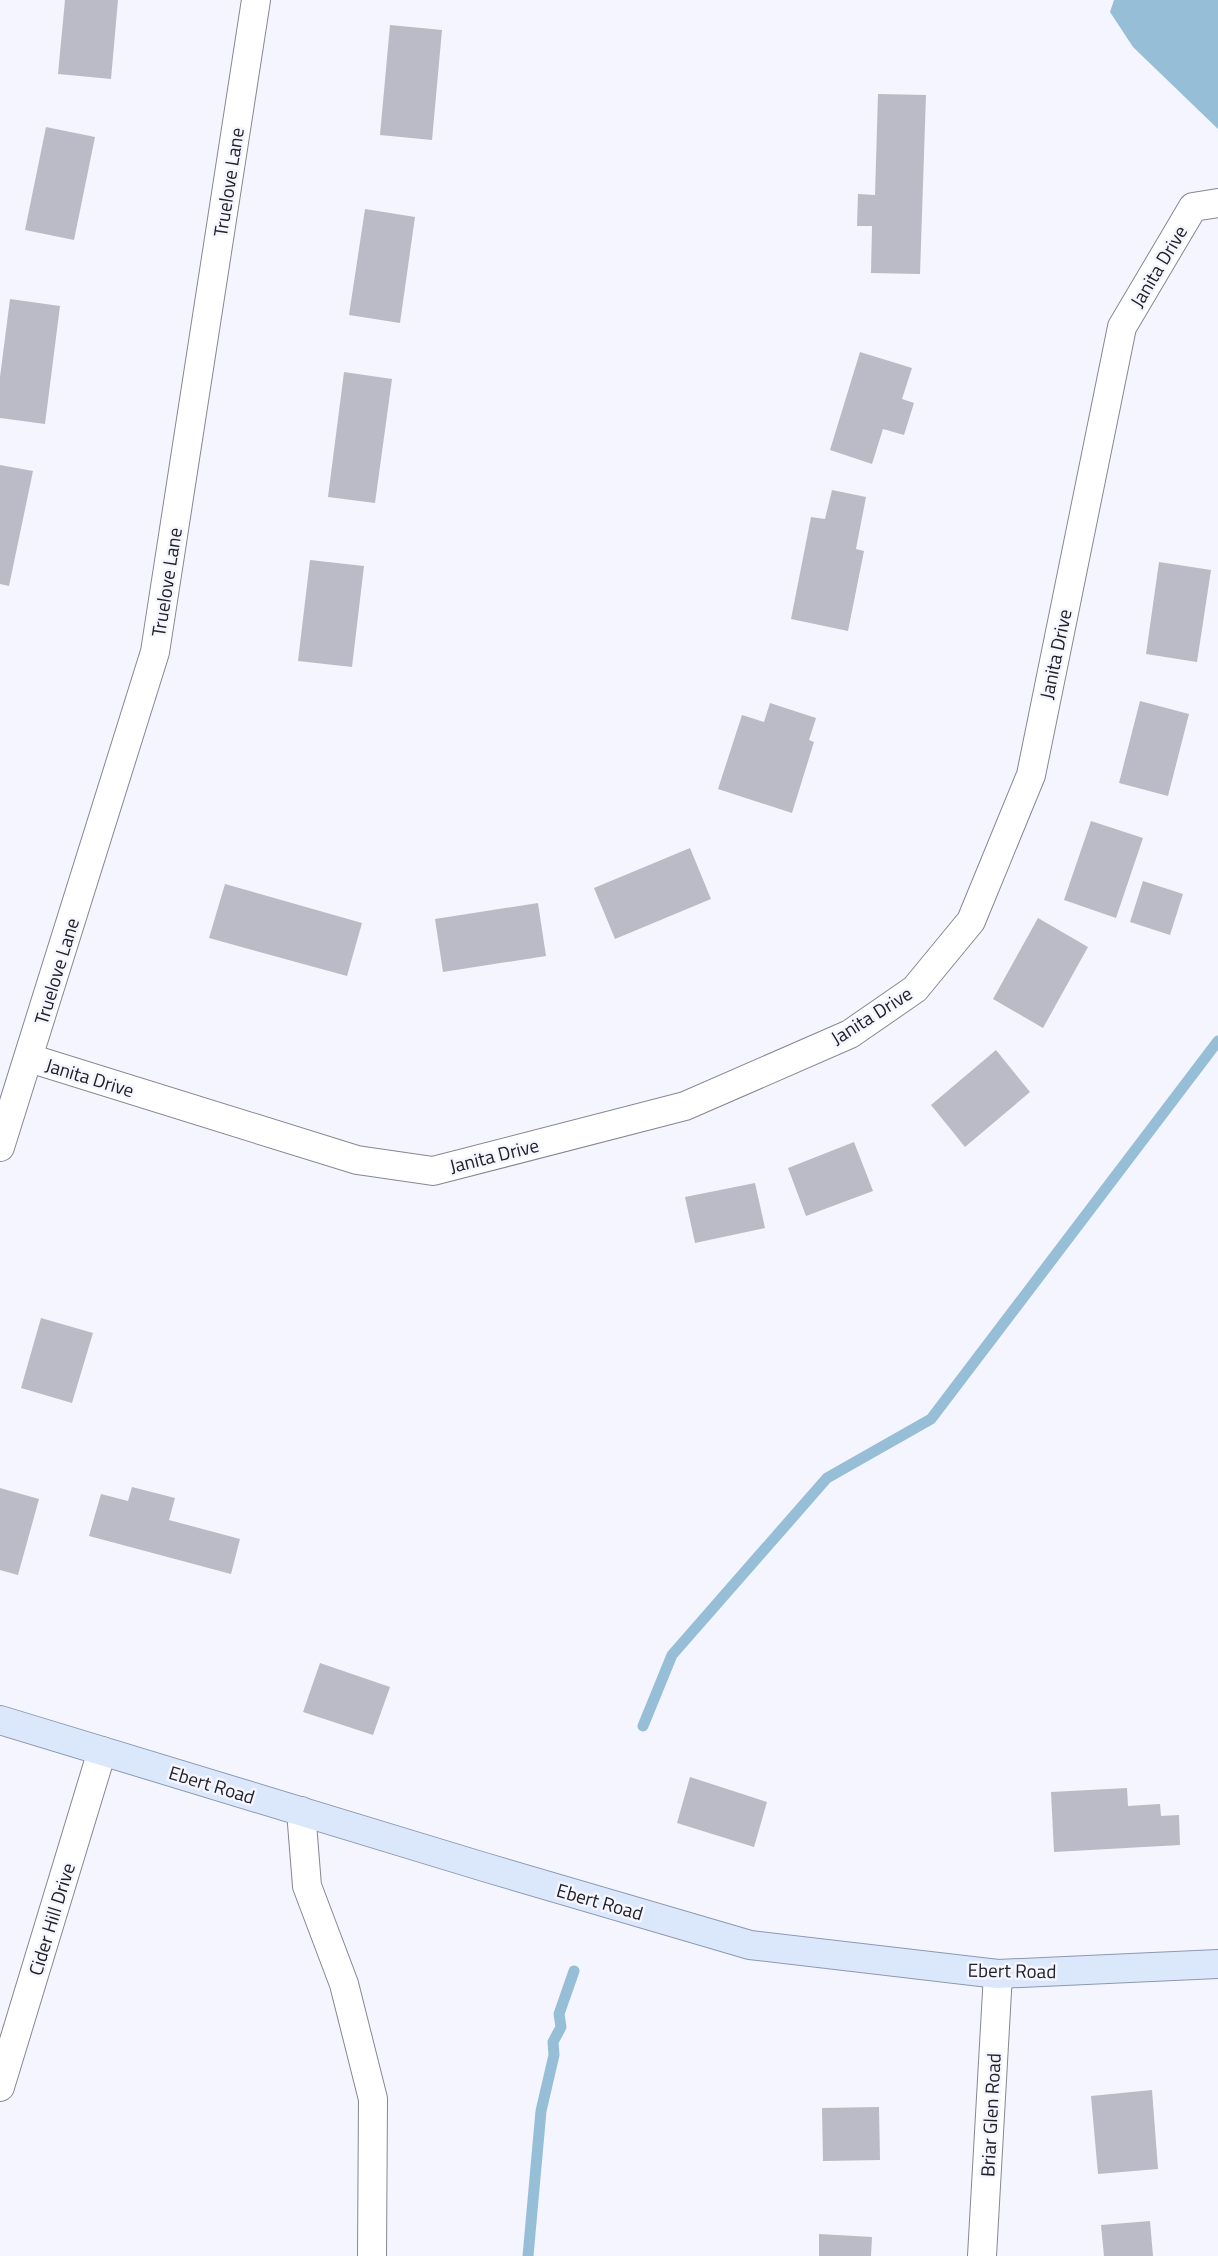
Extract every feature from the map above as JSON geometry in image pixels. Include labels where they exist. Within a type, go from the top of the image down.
[{"type":"main road","name":"Ebert Road","points":[[0,1720],[750,1945],[998,1974],[1218,1964]]},
{"type":"street","name":"Truelove Lane","points":[[0,1147],[156,652],[256,0]]},
{"type":"street","name":"Janita Drive","points":[[29,1058],[357,1160],[433,1171],[684,1106],[850,1034],[915,989],[971,921],[1031,775],[1122,327],[1193,207],[1218,203]]},
{"type":"street","name":"Cider Hill Drive","points":[[0,2087],[102,1751]]},
{"type":"street","points":[[301,1811],[307,1886],[344,1984],[373,2099],[372,2256]]},
{"type":"street","name":"Briar Glen Road","points":[[982,2256],[998,1974]]},
{"type":"water","points":[[1114,0],[1218,0],[1218,129],[1133,47],[1110,12]]},
{"type":"building","points":[[65,0],[118,0],[111,79],[58,74]]},
{"type":"building","points":[[390,25],[442,30],[432,140],[380,135]]},
{"type":"building","points":[[878,94],[926,95],[920,274],[871,273],[872,226],[857,226],[858,194],[875,195]]},
{"type":"building","points":[[46,127],[95,137],[74,240],[25,230]]},
{"type":"building","points":[[365,209],[415,217],[400,323],[349,315]]},
{"type":"building","points":[[10,299],[60,306],[45,424],[0,418],[0,377]]},
{"type":"building","points":[[860,352],[912,368],[902,399],[914,403],[904,435],[883,429],[872,464],[830,450]]},
{"type":"building","points":[[344,372],[392,379],[375,503],[328,497]]},
{"type":"building","points":[[0,465],[33,471],[9,586],[0,584]]},
{"type":"building","points":[[832,490],[866,497],[856,549],[864,551],[848,631],[791,619],[811,517],[825,519]]},
{"type":"building","points":[[310,560],[364,566],[352,667],[298,661]]},
{"type":"building","points":[[1159,562],[1211,570],[1197,662],[1146,654]]},
{"type":"building","points":[[1140,701],[1189,714],[1168,796],[1119,783]]},
{"type":"building","points":[[770,703],[816,718],[809,740],[814,742],[792,813],[718,789],[742,715],[764,722]]},
{"type":"building","points":[[1091,821],[1143,838],[1116,918],[1064,900]]},
{"type":"building","points":[[690,848],[711,899],[615,939],[594,888]]},
{"type":"building","points":[[1143,881],[1183,894],[1170,935],[1130,922]]},
{"type":"building","points":[[225,884],[362,923],[347,976],[209,938]]},
{"type":"building","points":[[538,903],[546,956],[443,972],[435,919]]},
{"type":"building","points":[[1038,918],[1088,947],[1043,1028],[993,999]]},
{"type":"building","points":[[996,1050],[1030,1092],[965,1147],[931,1105]]},
{"type":"building","points":[[854,1142],[873,1191],[806,1216],[788,1168]]},
{"type":"building","points":[[755,1183],[765,1228],[695,1243],[685,1197]]},
{"type":"building","points":[[41,1318],[93,1333],[72,1403],[21,1388]]},
{"type":"building","points":[[132,1487],[175,1498],[169,1520],[240,1539],[231,1574],[89,1536],[101,1494],[128,1501]]},
{"type":"building","points":[[0,1488],[39,1499],[18,1575],[0,1570]]},
{"type":"building","points":[[320,1663],[390,1687],[373,1735],[303,1712]]},
{"type":"building","points":[[690,1777],[767,1802],[754,1847],[677,1823]]},
{"type":"building","points":[[1127,1788],[1128,1806],[1160,1804],[1161,1816],[1179,1815],[1180,1845],[1054,1852],[1051,1792]]},
{"type":"building","points":[[1152,2090],[1158,2169],[1098,2174],[1091,2096]]},
{"type":"building","points":[[879,2107],[880,2160],[823,2161],[822,2108]]},
{"type":"building","points":[[1150,2221],[1153,2256],[1104,2256],[1101,2225]]},
{"type":"building","points":[[819,2234],[872,2237],[871,2256],[819,2256]]},
{"type":"waterway","points":[[643,1726],[672,1655],[827,1478],[931,1419],[1218,1041]]},
{"type":"waterway","points":[[528,2256],[541,2111],[554,2055],[553,2042],[561,2027],[559,2014],[574,1971]]}]
